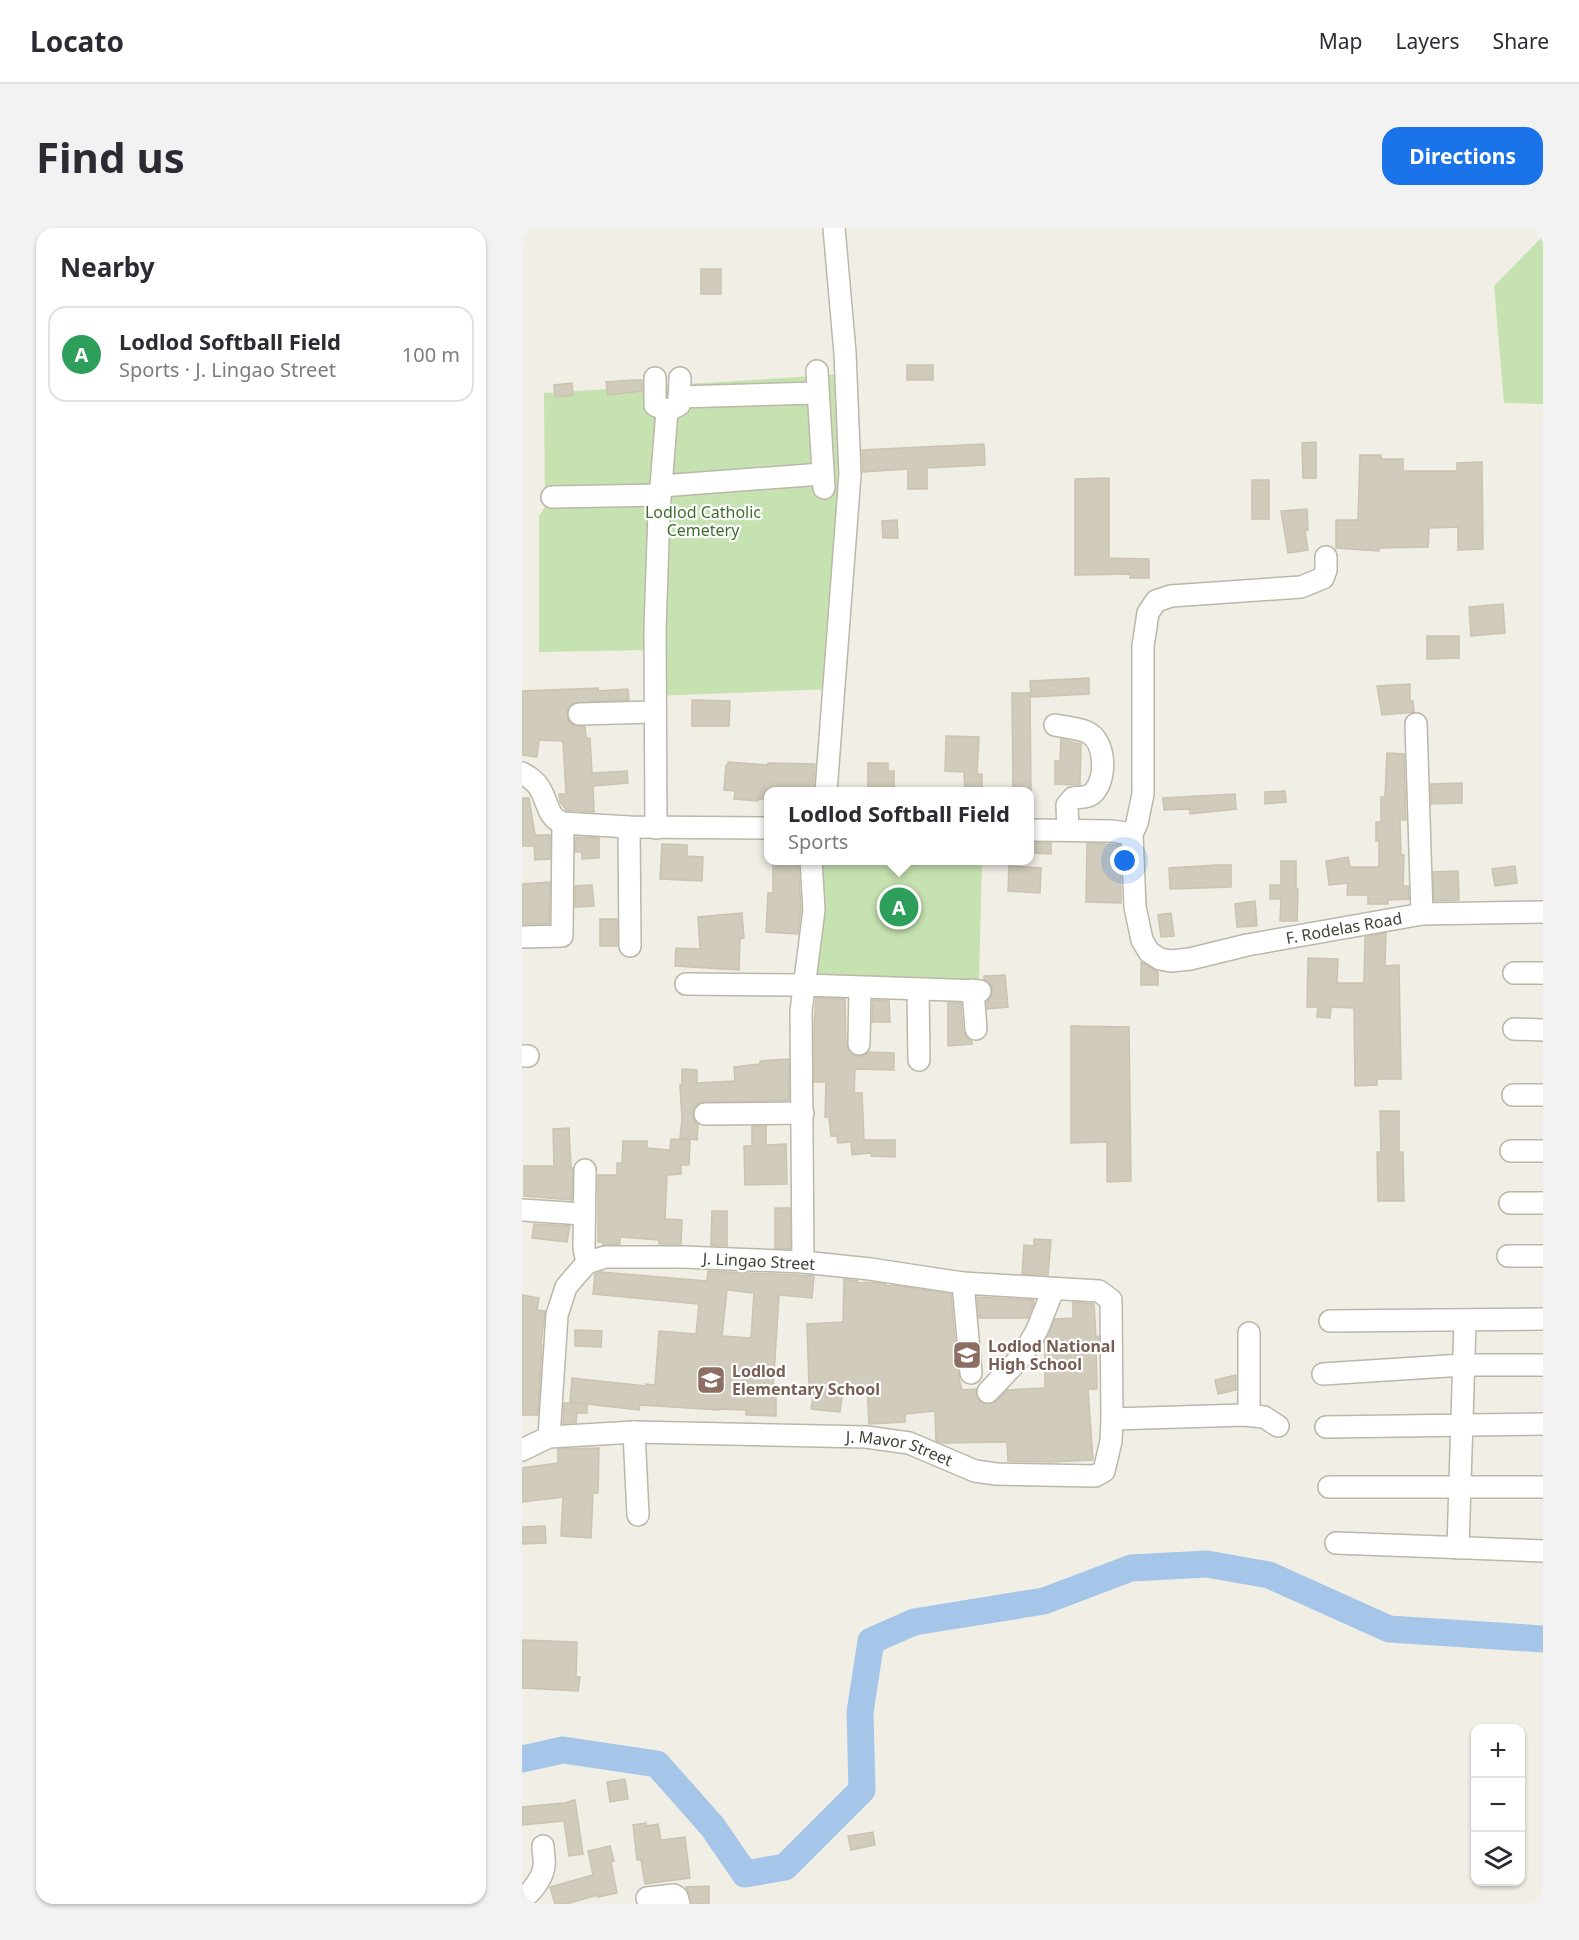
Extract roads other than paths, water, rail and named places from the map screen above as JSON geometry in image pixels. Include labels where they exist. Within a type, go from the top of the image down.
[{"type":"street","points":[[826,787],[850,477],[845,353],[839,264],[834,228]]},
{"type":"street","points":[[552,497],[823,481],[817,371]]},
{"type":"street","points":[[655,378],[655,405],[675,396],[818,393]]},
{"type":"street","points":[[656,828],[655,629],[660,490],[675,396]]},
{"type":"street","points":[[1034,830],[1112,831],[1132,834],[1137,823],[1143,794],[1143,646],[1148,613],[1156,601],[1171,596],[1301,587],[1323,578],[1326,570],[1326,557]]},
{"type":"street","points":[[579,714],[655,712]]},
{"type":"street","points":[[1416,724],[1422,914]]},
{"type":"street","points":[[1055,725],[1088,732],[1097,741],[1102,759],[1100,779],[1096,790],[1089,796],[1072,798],[1067,805],[1068,830]]},
{"type":"street","points":[[522,773],[540,788],[551,814],[556,821],[563,824],[656,828],[764,828]]},
{"type":"street","points":[[522,937],[562,936],[563,824]]},
{"type":"street","points":[[629,827],[630,946]]},
{"type":"street","name":"F. Rodelas Road","points":[[1132,834],[1135,907],[1142,940],[1149,952],[1160,959],[1171,961],[1190,959],[1247,945],[1422,914],[1543,912]]},
{"type":"street","points":[[802,1262],[801,1011],[814,910],[811,865]]},
{"type":"street","points":[[1514,973],[1543,973]]},
{"type":"street","points":[[686,984],[976,990],[976,1029]]},
{"type":"street","points":[[859,1044],[860,988]]},
{"type":"street","points":[[918,989],[919,1060]]},
{"type":"street","points":[[1514,1029],[1543,1030]]},
{"type":"street","points":[[1513,1095],[1543,1095]]},
{"type":"street","points":[[705,1114],[803,1113]]},
{"type":"street","points":[[1511,1151],[1543,1151]]},
{"type":"street","points":[[549,1437],[556,1315],[566,1287],[587,1263],[583,1214],[585,1170]]},
{"type":"street","points":[[1510,1203],[1543,1203]]},
{"type":"street","points":[[522,1210],[583,1214]]},
{"type":"street","points":[[1508,1256],[1543,1256]]},
{"type":"street","name":"J. Lingao Street","points":[[587,1263],[605,1257],[683,1257],[802,1262],[870,1269],[963,1283],[1100,1291],[1111,1300]]},
{"type":"street","points":[[963,1283],[971,1373]]},
{"type":"street","points":[[988,1392],[1022,1356],[1037,1330],[1053,1290]]},
{"type":"street","name":"J. Mavor Street","points":[[522,1450],[549,1437],[634,1432],[866,1437],[909,1443],[975,1471],[996,1474],[1095,1476],[1104,1471],[1111,1441],[1111,1300]]},
{"type":"street","points":[[1330,1321],[1543,1319]]},
{"type":"street","points":[[1458,1548],[1465,1321]]},
{"type":"street","points":[[1249,1333],[1249,1415]]},
{"type":"street","points":[[1323,1374],[1463,1365],[1543,1365]]},
{"type":"street","points":[[1112,1419],[1249,1415],[1264,1417],[1278,1426]]},
{"type":"street","points":[[1326,1427],[1543,1424]]},
{"type":"street","points":[[634,1432],[638,1515]]},
{"type":"street","points":[[1329,1487],[1543,1488]]},
{"type":"street","points":[[1336,1543],[1543,1551]]},
{"type":"street","points":[[522,1898],[528,1895],[544,1867],[543,1846]]},
{"type":"street","points":[[647,1898],[674,1895],[679,1904]]},
{"type":"waterway","points":[[522,1759],[563,1750],[657,1764],[712,1826],[745,1874],[785,1867],[862,1790],[860,1712],[871,1641],[914,1622],[1044,1601],[1131,1568],[1207,1564],[1269,1575],[1389,1629],[1543,1639]]},
{"type":"place","name":"Lodlod Softball Field","points":[[899,907]]},
{"type":"place","name":"Lodlod National High School","points":[[967,1355]]},
{"type":"place","name":"Lodlod Elementary School","points":[[711,1380]]},
{"type":"park label","name":"Lodlod Catholic Cemetery","points":[[703,521]]}]
